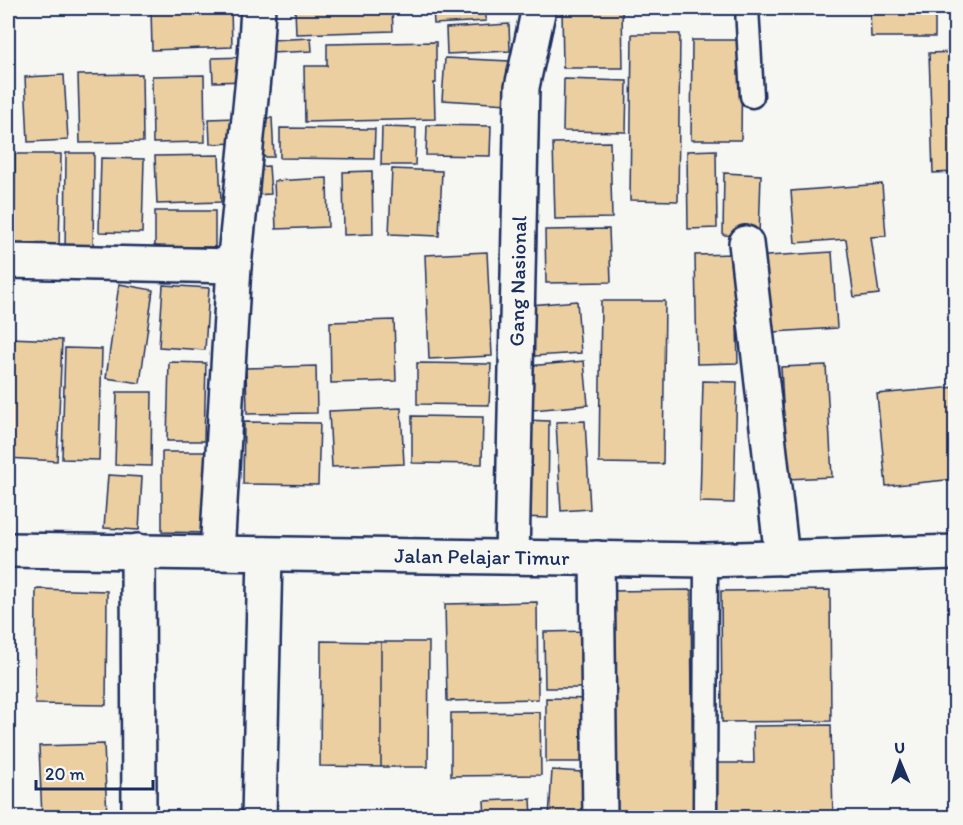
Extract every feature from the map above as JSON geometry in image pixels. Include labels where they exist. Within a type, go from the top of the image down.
[{"type":"street","points":[[217,553],[234,266],[258,8]]},
{"type":"street","name":"Gang Nasional","points":[[512,557],[522,87],[539,8]]},
{"type":"street","points":[[746,243],[782,558]]},
{"type":"street","points":[[8,261],[234,266]]},
{"type":"street","name":"Jalan Pelajar Timur","points":[[8,550],[706,560],[956,552]]},
{"type":"street","points":[[138,551],[139,818]]},
{"type":"street","points":[[259,818],[265,554]]},
{"type":"street","points":[[597,558],[600,818]]},
{"type":"lane","points":[[747,8],[752,96]]},
{"type":"lane","points":[[705,818],[706,560]]},
{"type":"building","points":[[151,8],[231,8],[232,47],[152,50]]},
{"type":"building","points":[[295,8],[392,8],[393,31],[296,34]]},
{"type":"building","points":[[433,8],[486,8],[486,21],[434,24]]},
{"type":"building","points":[[562,8],[622,8],[623,68],[563,68]]},
{"type":"building","points":[[870,8],[935,8],[935,37],[871,37]]},
{"type":"building","points":[[509,24],[510,51],[447,54],[446,28]]},
{"type":"building","points":[[632,34],[680,34],[678,201],[630,200]]},
{"type":"building","points":[[311,38],[312,51],[270,53],[270,40]]},
{"type":"building","points":[[692,40],[742,40],[741,140],[691,140]]},
{"type":"building","points":[[436,42],[435,119],[305,122],[304,66],[327,66],[327,44]]},
{"type":"building","points":[[956,52],[956,172],[933,173],[929,53]]},
{"type":"building","points":[[247,57],[247,81],[213,82],[212,58]]},
{"type":"building","points":[[445,58],[510,61],[508,104],[442,100]]},
{"type":"building","points":[[142,74],[143,142],[80,143],[78,75]]},
{"type":"building","points":[[64,75],[68,140],[28,142],[25,77]]},
{"type":"building","points":[[204,75],[205,142],[153,143],[152,76]]},
{"type":"building","points":[[564,79],[627,81],[626,132],[563,131]]},
{"type":"building","points":[[236,118],[237,143],[210,144],[209,119]]},
{"type":"building","points":[[257,118],[272,118],[274,157],[258,157]]},
{"type":"building","points":[[427,125],[491,126],[490,156],[426,155]]},
{"type":"building","points":[[382,127],[416,128],[415,165],[381,165]]},
{"type":"building","points":[[280,128],[375,129],[374,159],[280,158]]},
{"type":"building","points":[[610,142],[612,218],[555,219],[553,143]]},
{"type":"building","points":[[716,150],[717,228],[688,229],[687,151]]},
{"type":"building","points":[[66,153],[94,153],[93,257],[65,257]]},
{"type":"building","points":[[15,154],[61,154],[59,248],[14,248]]},
{"type":"building","points":[[219,155],[221,202],[157,204],[155,156]]},
{"type":"building","points":[[101,158],[144,159],[142,233],[99,232]]},
{"type":"building","points":[[269,166],[271,194],[253,195],[252,167]]},
{"type":"building","points":[[392,169],[442,171],[439,236],[389,234]]},
{"type":"building","points":[[372,171],[373,234],[344,235],[343,172]]},
{"type":"building","points":[[724,173],[761,175],[759,236],[723,235]]},
{"type":"building","points":[[327,178],[328,227],[276,229],[274,181]]},
{"type":"building","points":[[882,184],[886,236],[871,237],[879,294],[854,297],[846,239],[795,243],[791,191]]},
{"type":"building","points":[[155,211],[215,211],[215,247],[155,247]]},
{"type":"building","points":[[609,229],[611,282],[546,283],[545,230]]},
{"type":"building","points":[[487,252],[492,356],[429,359],[425,255]]},
{"type":"building","points":[[832,252],[837,328],[758,333],[753,257]]},
{"type":"building","points":[[735,254],[738,363],[697,364],[695,255]]},
{"type":"building","points":[[119,284],[153,290],[140,383],[106,378]]},
{"type":"building","points":[[163,285],[209,288],[205,350],[159,347]]},
{"type":"building","points":[[577,301],[581,353],[534,356],[530,305]]},
{"type":"building","points":[[601,301],[665,301],[663,464],[599,463]]},
{"type":"building","points":[[394,320],[396,381],[331,383],[330,322]]},
{"type":"building","points":[[8,338],[62,340],[57,461],[8,458]]},
{"type":"building","points":[[65,348],[102,349],[99,460],[62,459]]},
{"type":"building","points":[[584,361],[588,405],[532,410],[528,366]]},
{"type":"building","points":[[169,362],[206,363],[204,441],[167,441]]},
{"type":"building","points":[[417,363],[491,364],[489,405],[417,404]]},
{"type":"building","points":[[826,365],[832,477],[787,479],[781,367]]},
{"type":"building","points":[[316,366],[317,413],[247,414],[246,368]]},
{"type":"building","points":[[703,381],[737,382],[734,503],[700,502]]},
{"type":"building","points":[[956,387],[956,479],[886,486],[877,394]]},
{"type":"building","points":[[117,392],[152,392],[151,466],[115,465]]},
{"type":"building","points":[[401,408],[404,464],[332,467],[329,411]]},
{"type":"building","points":[[412,416],[483,417],[482,464],[412,463]]},
{"type":"building","points":[[523,420],[549,421],[548,518],[521,517]]},
{"type":"building","points":[[585,421],[590,509],[561,511],[556,422]]},
{"type":"building","points":[[244,422],[320,423],[318,485],[243,484]]},
{"type":"building","points":[[162,452],[209,452],[209,533],[162,532]]},
{"type":"building","points":[[108,475],[142,477],[139,530],[104,528]]},
{"type":"building","points":[[36,589],[107,591],[106,705],[35,704]]},
{"type":"building","points":[[691,590],[693,818],[612,818],[610,591]]},
{"type":"building","points":[[830,590],[831,721],[722,722],[721,591]]},
{"type":"building","points":[[537,602],[538,699],[447,701],[445,604]]},
{"type":"building","points":[[589,631],[589,688],[545,688],[544,632]]},
{"type":"building","points":[[321,641],[381,642],[381,767],[320,766]]},
{"type":"building","points":[[381,642],[429,642],[428,767],[381,767]]},
{"type":"building","points":[[546,698],[594,699],[594,762],[546,762]]},
{"type":"building","points":[[540,712],[541,775],[451,776],[451,713]]},
{"type":"building","points":[[831,725],[833,818],[717,818],[716,763],[754,763],[753,726]]},
{"type":"building","points":[[104,744],[107,818],[42,818],[39,746]]},
{"type":"building","points":[[552,770],[597,773],[594,818],[549,818]]},
{"type":"building","points":[[531,799],[532,818],[485,818],[484,801]]}]
